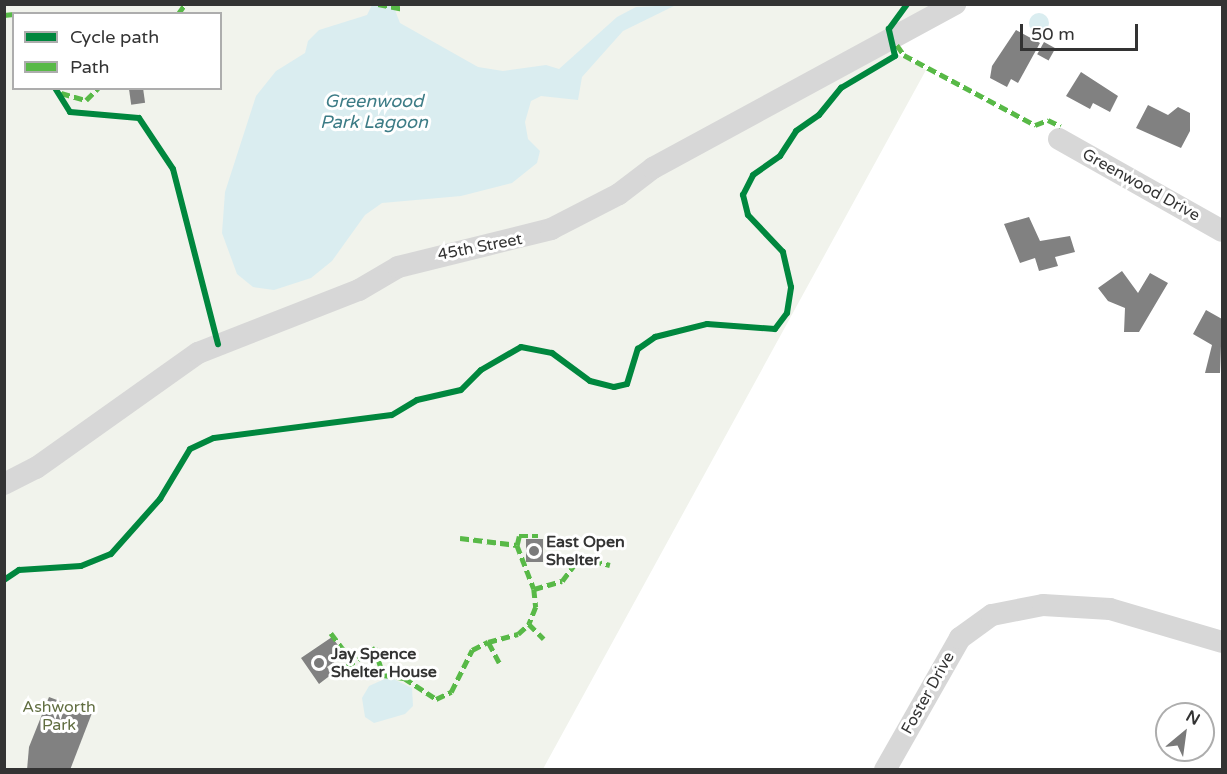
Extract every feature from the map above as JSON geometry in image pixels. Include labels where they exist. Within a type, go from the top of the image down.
[{"type":"street","name":"45th Street","points":[[4,484],[36,468],[198,353],[359,290],[398,267],[551,229],[610,199],[653,168],[956,4]]},
{"type":"street","name":"Greenwood Drive","points":[[1059,139],[1222,231]]},
{"type":"street","name":"Foster Drive","points":[[885,770],[960,638],[992,615],[1043,605],[1110,609],[1222,642]]},
{"type":"green space","name":"Ashworth Park","points":[[5,5],[941,5],[873,41],[926,70],[543,769],[5,770]]},
{"type":"water","name":"Greenwood Park Lagoon","points":[[372,5],[393,5],[400,23],[478,67],[503,71],[546,65],[559,69],[617,17],[636,7],[676,5],[623,31],[582,77],[578,100],[541,96],[531,101],[525,122],[528,139],[540,151],[537,163],[512,183],[461,196],[382,203],[365,215],[332,261],[311,278],[274,290],[253,287],[237,274],[222,233],[225,192],[256,96],[276,71],[305,53],[308,41],[319,30],[367,15]]},
{"type":"water","points":[[1039,13],[1046,16],[1049,23],[1046,30],[1039,33],[1032,30],[1029,23],[1032,16]]},
{"type":"water","points":[[389,677],[412,688],[413,706],[405,714],[374,723],[365,717],[362,698],[369,686]]},
{"type":"building","points":[[1016,30],[1040,43],[1018,83],[1011,79],[1007,87],[990,78],[992,66]]},
{"type":"building","points":[[1044,42],[1055,48],[1049,61],[1037,54]]},
{"type":"building","points":[[1081,72],[1118,96],[1110,112],[1093,103],[1090,109],[1066,96]]},
{"type":"building","points":[[129,90],[143,90],[145,103],[131,105]]},
{"type":"building","points":[[1148,105],[1168,115],[1178,107],[1190,113],[1190,131],[1181,148],[1136,128]]},
{"type":"building","points":[[1029,217],[1040,241],[1070,236],[1075,252],[1055,257],[1058,266],[1039,271],[1035,258],[1020,263],[1004,224]]},
{"type":"building","points":[[1122,271],[1138,293],[1150,273],[1168,283],[1139,332],[1124,332],[1125,308],[1108,301],[1098,288]]},
{"type":"building","points":[[1206,310],[1222,319],[1220,373],[1205,373],[1212,345],[1193,334]]},
{"type":"building","name":"East Open Shelter","points":[[526,539],[543,539],[543,562],[526,562]]},
{"type":"building","name":"Jay Spence Shelter House","points":[[332,637],[345,655],[327,667],[332,674],[319,684],[301,658]]},
{"type":"building","points":[[49,697],[92,713],[70,770],[27,770],[29,747]]},
{"type":"marked path","points":[[179,12],[185,4]]},
{"type":"marked path","points":[[378,4],[403,9]]},
{"type":"marked path","points":[[4,15],[12,14]]},
{"type":"marked path","points":[[897,45],[904,55],[1035,125],[1048,120],[1061,126]]},
{"type":"marked path","points":[[61,93],[86,100],[96,90]]},
{"type":"marked path","points":[[460,538],[517,545],[519,536],[538,536]]},
{"type":"marked path","points":[[517,545],[534,589],[536,607],[529,624],[544,639]]},
{"type":"marked path","points":[[534,589],[562,581],[580,557],[610,565]]},
{"type":"marked path","points":[[499,663],[488,642],[518,634],[529,624]]},
{"type":"marked path","points":[[331,633],[353,662]]},
{"type":"marked path","points":[[335,674],[375,648],[383,675],[404,678],[436,699],[451,692],[472,650],[488,642]]},
{"type":"cycle path","points":[[4,580],[19,570],[81,566],[111,554],[160,499],[190,449],[214,438],[392,415],[417,400],[461,390],[481,370],[521,347],[552,353],[590,381],[614,387],[627,384],[638,349],[655,337],[707,324],[775,329],[787,313],[791,287],[783,252],[748,215],[743,195],[753,175],[780,156],[796,131],[819,115],[841,88],[895,56],[889,29],[907,4]]},
{"type":"cycle path","points":[[56,90],[70,112],[139,118],[173,169],[218,344]]},
{"type":"place","name":"East Open Shelter","points":[[534,551]]},
{"type":"place","name":"Jay Spence Shelter House","points":[[319,663]]}]
